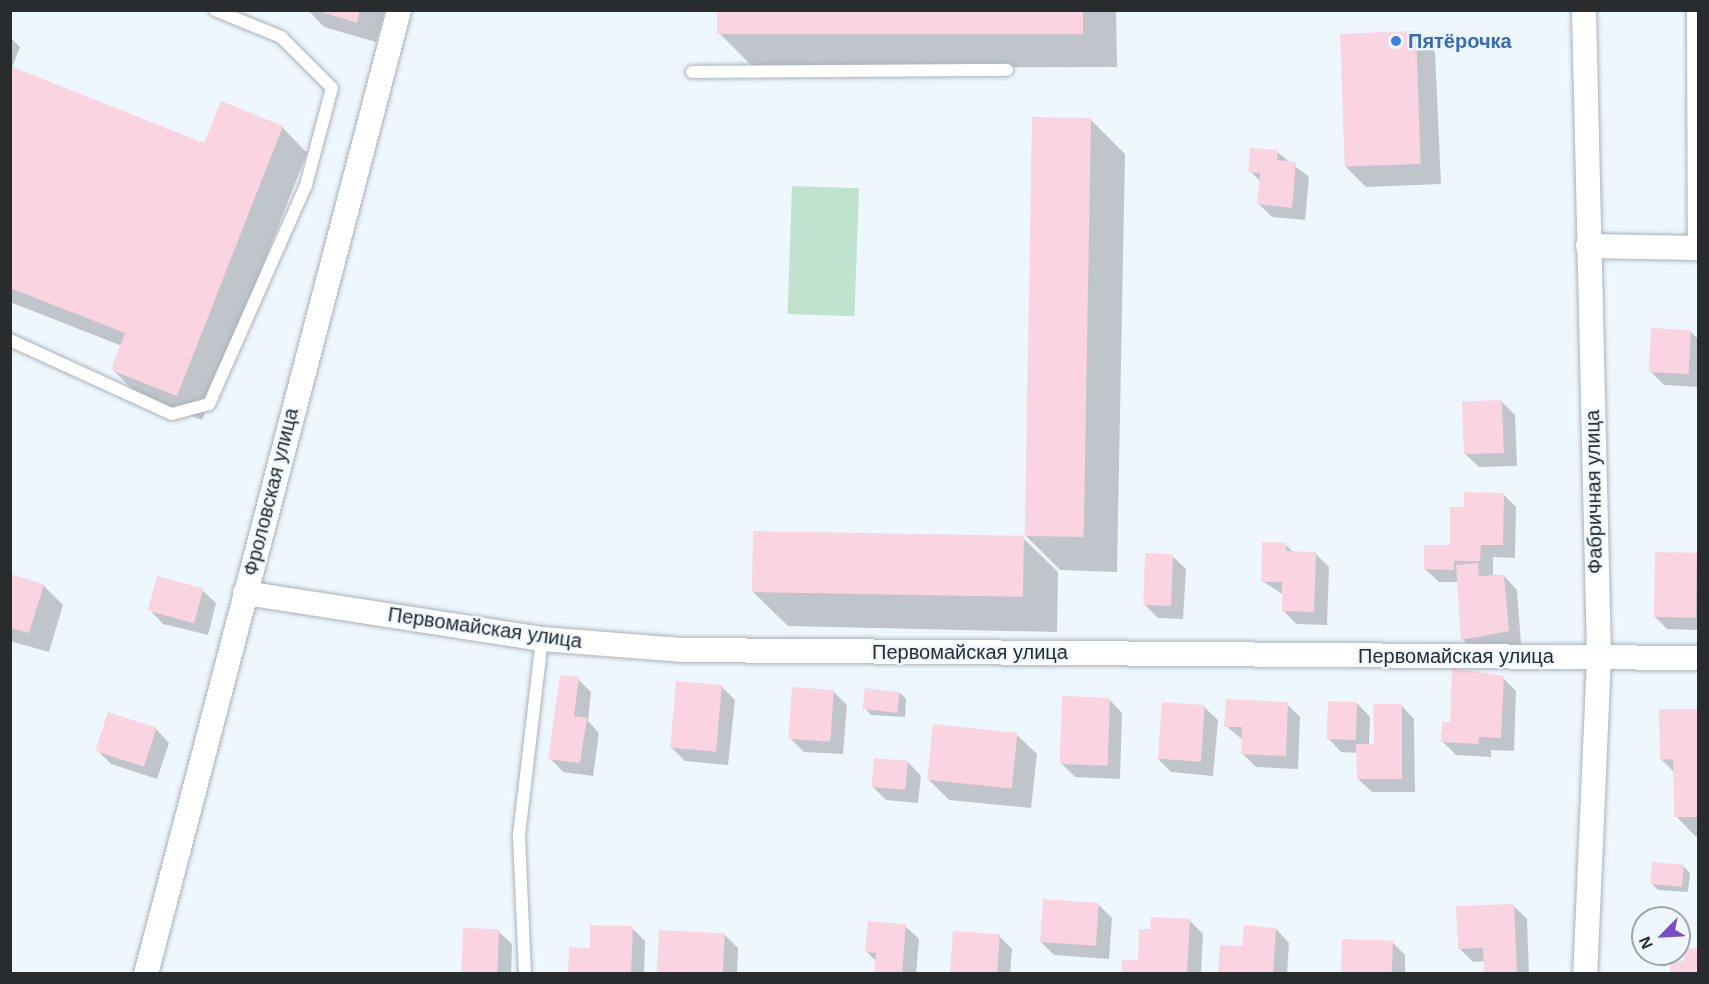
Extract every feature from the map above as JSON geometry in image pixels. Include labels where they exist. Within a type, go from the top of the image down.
[{"type":"street","name":"Фроловская улица","points":[[146,974],[399,10]]},
{"type":"street","name":"Фабричная улица","points":[[1584,10],[1599,658],[1585,974]]},
{"type":"street","points":[[1588,246],[1696,248]]},
{"type":"street","name":"Первомайская улица","points":[[245,593],[542,639],[681,650],[1698,658]]},
{"type":"lane","points":[[10,340],[172,414],[209,404],[306,185],[332,88],[281,37],[215,10]]},
{"type":"lane","points":[[1693,10],[1696,248]]},
{"type":"lane","points":[[692,72],[1007,70]]},
{"type":"lane","points":[[525,974],[519,835],[542,639]]},
{"type":"green space","points":[[792,186],[859,188],[854,316],[788,314]]},
{"type":"building","points":[[315,10],[360,10],[357,23]]},
{"type":"building","points":[[717,10],[1083,10],[1083,34],[717,34]]},
{"type":"building","points":[[1416,31],[1421,164],[1345,167],[1340,34]]},
{"type":"building","points":[[10,66],[204,143],[221,101],[283,126],[177,396],[111,370],[125,333],[10,288]]},
{"type":"building","points":[[1032,117],[1091,118],[1084,537],[1025,536]]},
{"type":"building","points":[[1250,148],[1278,150],[1277,160],[1296,162],[1292,208],[1257,204],[1260,173],[1248,172]]},
{"type":"building","points":[[1651,328],[1691,330],[1689,374],[1649,372]]},
{"type":"building","points":[[1502,400],[1504,453],[1464,454],[1462,401]]},
{"type":"building","points":[[1464,492],[1504,493],[1503,545],[1481,545],[1480,561],[1454,561],[1454,570],[1424,569],[1424,545],[1450,545],[1450,507],[1464,507]]},
{"type":"building","points":[[753,531],[1024,536],[1023,597],[752,592]]},
{"type":"building","points":[[1262,542],[1286,543],[1286,551],[1316,552],[1314,612],[1282,611],[1282,582],[1261,582]]},
{"type":"building","points":[[1655,552],[1697,553],[1696,618],[1654,617]]},
{"type":"building","points":[[1145,553],[1173,554],[1171,606],[1143,605]]},
{"type":"building","points":[[1478,563],[1479,576],[1504,575],[1509,631],[1461,640],[1456,565]]},
{"type":"building","points":[[10,574],[44,584],[29,633],[10,628]]},
{"type":"building","points":[[157,576],[203,588],[194,623],[148,611]]},
{"type":"building","points":[[1452,668],[1504,676],[1501,738],[1479,737],[1478,744],[1441,742],[1442,722],[1450,722]]},
{"type":"building","points":[[560,675],[579,677],[574,716],[587,718],[580,763],[548,759]]},
{"type":"building","points":[[676,681],[722,685],[716,752],[670,748]]},
{"type":"building","points":[[792,687],[834,690],[830,742],[788,739]]},
{"type":"building","points":[[865,688],[900,692],[897,713],[862,709]]},
{"type":"building","points":[[1062,696],[1110,698],[1108,766],[1060,764]]},
{"type":"building","points":[[1226,699],[1288,702],[1286,756],[1241,754],[1242,727],[1224,727]]},
{"type":"building","points":[[1328,701],[1357,702],[1356,740],[1327,739]]},
{"type":"building","points":[[1162,702],[1205,705],[1201,762],[1158,759]]},
{"type":"building","points":[[1373,704],[1402,704],[1402,779],[1357,779],[1356,744],[1374,744]]},
{"type":"building","points":[[1659,709],[1698,709],[1698,817],[1674,817],[1673,759],[1660,760]]},
{"type":"building","points":[[108,712],[157,728],[144,767],[95,751]]},
{"type":"building","points":[[933,724],[1018,733],[1012,789],[927,780]]},
{"type":"building","points":[[874,758],[908,761],[905,790],[871,787]]},
{"type":"building","points":[[1652,862],[1684,865],[1682,887],[1650,884]]},
{"type":"building","points":[[1043,899],[1099,903],[1096,946],[1040,942]]},
{"type":"building","points":[[1514,904],[1517,974],[1484,974],[1483,948],[1458,949],[1456,906]]},
{"type":"building","points":[[1151,917],[1190,919],[1187,974],[1121,974],[1122,960],[1138,960],[1139,929],[1150,929]]},
{"type":"building","points":[[868,921],[906,924],[902,974],[874,974],[876,953],[865,952]]},
{"type":"building","points":[[590,925],[633,926],[631,974],[568,974],[569,947],[590,948]]},
{"type":"building","points":[[1244,925],[1276,928],[1273,974],[1218,974],[1220,945],[1242,946]]},
{"type":"building","points":[[463,928],[499,929],[497,974],[461,974]]},
{"type":"building","points":[[659,930],[725,933],[723,974],[657,974]]},
{"type":"building","points":[[953,931],[1000,934],[997,974],[950,974]]},
{"type":"building","points":[[1342,939],[1393,941],[1392,974],[1341,974]]},
{"type":"building","points":[[1691,948],[1698,949],[1698,974],[1670,974],[1671,966],[1691,966]]},
{"type":"place","name":"Пятёрочка","points":[[1396,41]]}]
